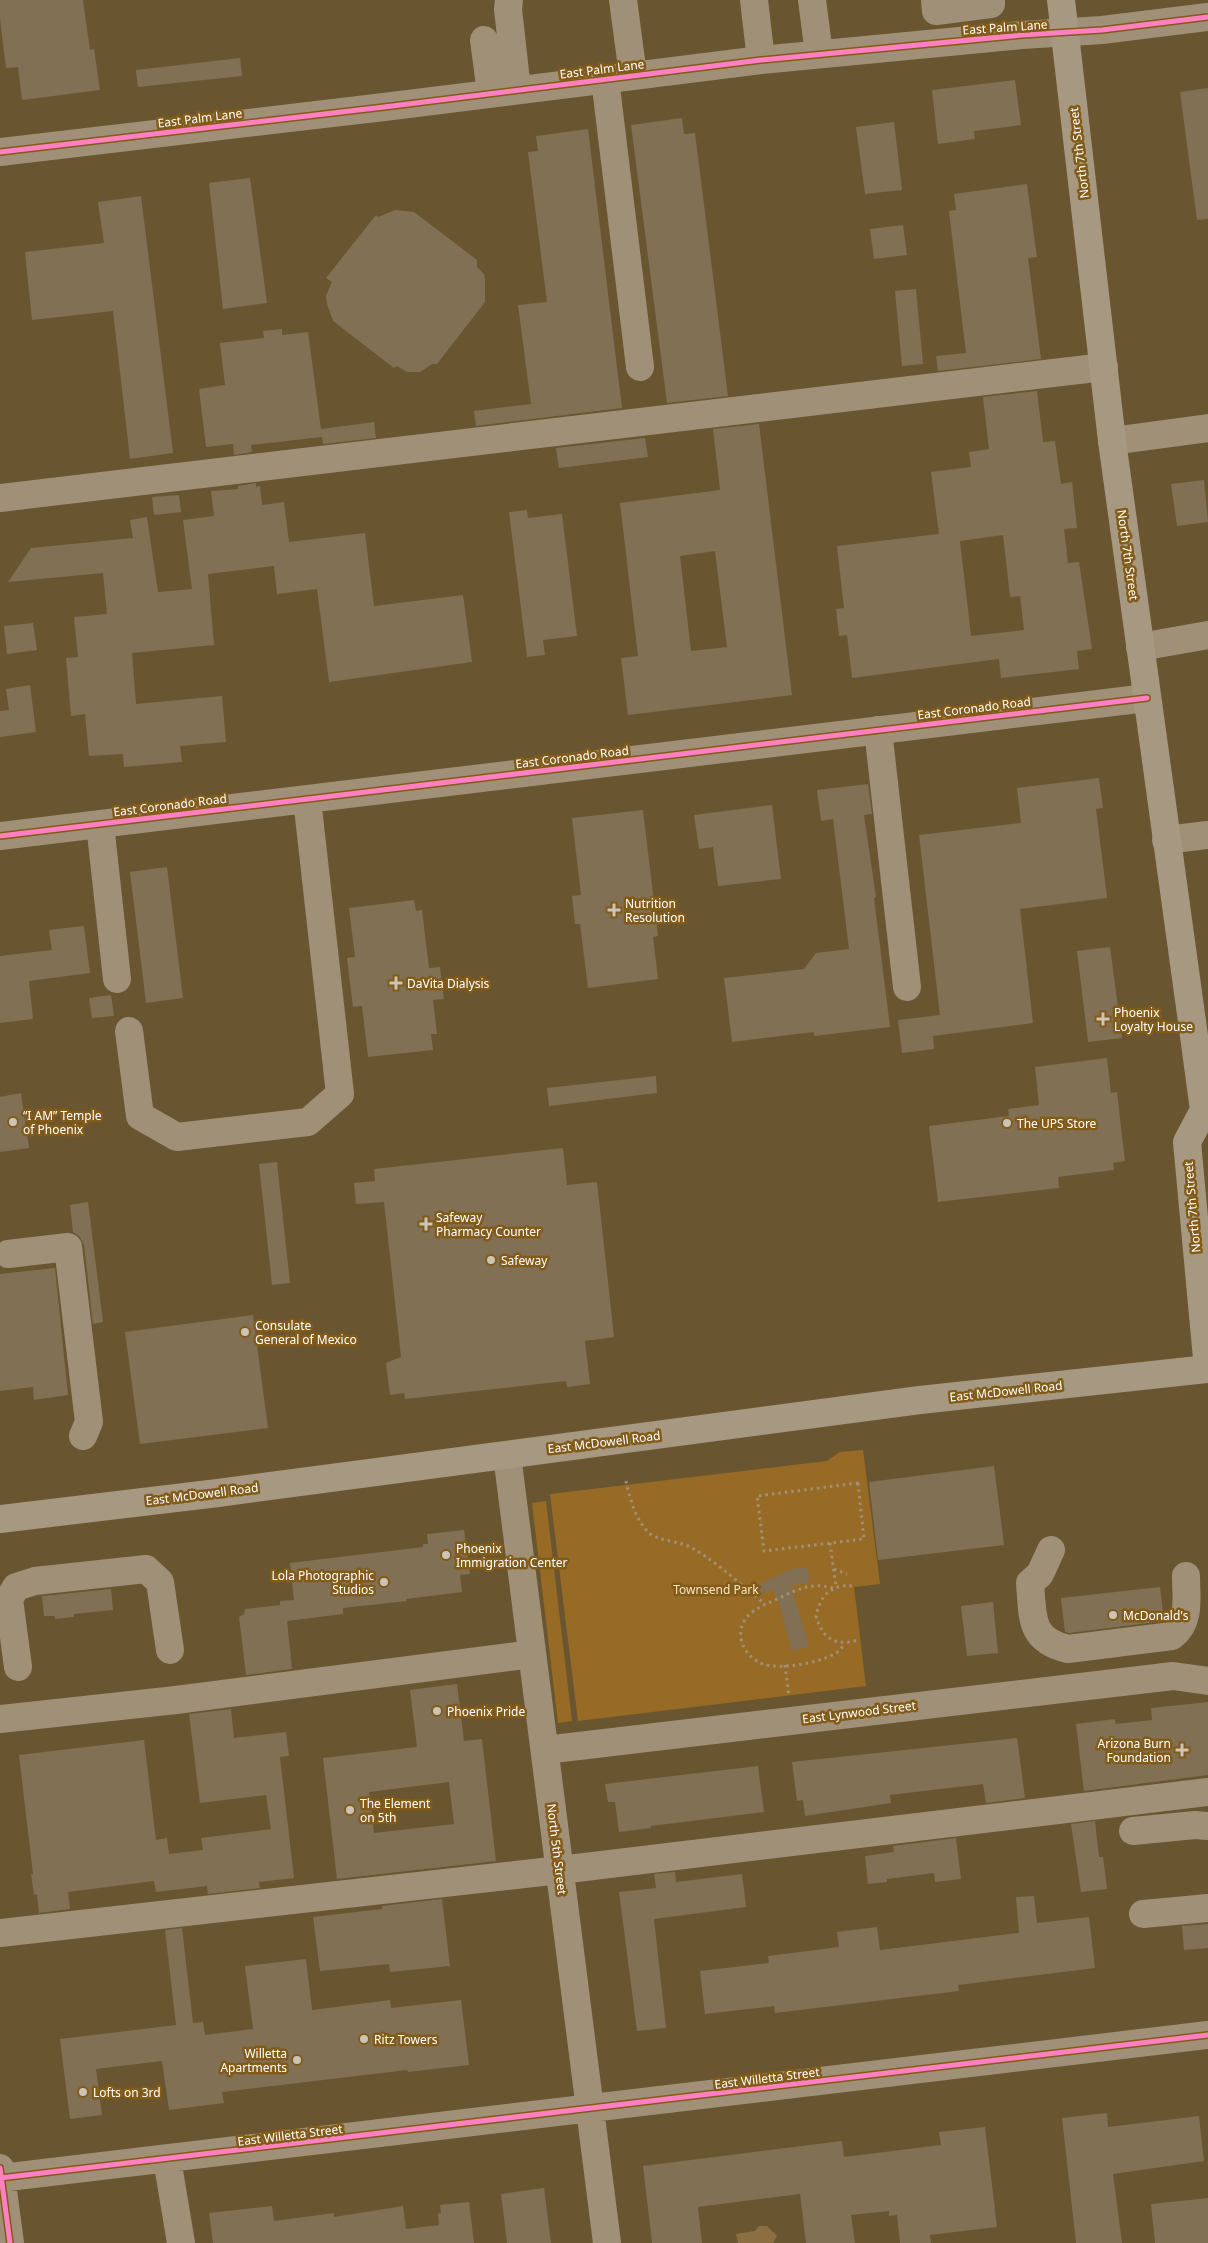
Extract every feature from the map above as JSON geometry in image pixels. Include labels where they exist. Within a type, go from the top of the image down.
[{"type":"main road","name":"North 7th Street","points":[[1061,0],[1112,441],[1146,698],[1166,840],[1201,1035],[1206,1112],[1187,1142],[1208,1369]]},
{"type":"main road","name":"East McDowell Road","points":[[0,1519],[933,1399],[1208,1369]]},
{"type":"street","points":[[504,92],[509,0]]},
{"type":"street","points":[[623,0],[633,75]]},
{"type":"street","points":[[754,0],[761,60]]},
{"type":"street","points":[[812,0],[819,54]]},
{"type":"street","points":[[957,41],[945,4],[991,4],[990,0]]},
{"type":"street","name":"East Palm Lane","points":[[0,152],[761,60],[957,41],[1066,33],[1208,17]]},
{"type":"street","points":[[484,40],[504,92]]},
{"type":"street","points":[[605,79],[640,367]]},
{"type":"street","points":[[0,498],[1104,367]]},
{"type":"street","points":[[1112,441],[1207,435]]},
{"type":"street","points":[[1140,647],[1208,635]]},
{"type":"street","name":"East Coronado Road","points":[[0,836],[1146,698]]},
{"type":"street","points":[[878,730],[907,987]]},
{"type":"street","points":[[130,1031],[140,1116],[177,1137],[308,1122],[340,1094],[307,799]]},
{"type":"street","points":[[100,824],[117,979]]},
{"type":"street","points":[[1166,840],[1208,835]]},
{"type":"street","points":[[8,1254],[68,1246],[89,1422],[83,1436]]},
{"type":"street","name":"North 5th Street","points":[[507,1454],[560,1870],[588,2110],[607,2243]]},
{"type":"street","points":[[1045,1562],[1050,1627],[1044,1640],[1057,1647],[1068,1649],[1172,1636],[1179,1631],[1185,1619],[1186,1576]]},
{"type":"street","points":[[18,1668],[9,1599],[16,1587],[35,1581],[146,1569],[160,1582],[170,1650]]},
{"type":"street","points":[[0,1719],[176,1700],[532,1654]]},
{"type":"street","name":"East Lynwood Street","points":[[1172,1676],[1187,1668],[1208,1664]]},
{"type":"street","name":"East Lynwood Street","points":[[545,1750],[1172,1676],[1208,1681]]},
{"type":"street","points":[[0,1932],[560,1870],[1208,1792]]},
{"type":"street","points":[[1133,1831],[1195,1825],[1208,1826]]},
{"type":"street","points":[[1143,1914],[1208,1908]]},
{"type":"street","name":"East Willetta Street","points":[[0,2175],[167,2159],[1208,2035]]},
{"type":"street","points":[[167,2159],[181,2243]]},
{"type":"street","points":[[0,2175],[10,2243]]},
{"type":"path","points":[[626,1481],[632,1504],[651,1535],[674,1540],[693,1548],[765,1604]]},
{"type":"path","points":[[858,1484],[864,1539],[830,1543],[764,1551],[757,1496],[858,1484]]},
{"type":"path","points":[[830,1543],[835,1588]]},
{"type":"path","points":[[834,1569],[847,1574]]},
{"type":"path","points":[[835,1588],[821,1585],[807,1586],[765,1604],[746,1618],[740,1637],[742,1646],[764,1664],[785,1665],[819,1661],[836,1654],[845,1644]]},
{"type":"path","points":[[852,1586],[843,1585],[822,1596],[816,1616],[818,1625],[826,1636],[845,1644],[858,1640]]},
{"type":"path","points":[[785,1665],[789,1698]]},
{"type":"green space","name":"Townsend Park","points":[[863,1450],[880,1584],[854,1587],[866,1686],[578,1721],[550,1494],[827,1461],[840,1452]]},
{"type":"green space","points":[[546,1501],[572,1721],[558,1723],[532,1503]]},
{"type":"shaded area","points":[[759,2226],[767,2226],[777,2236],[773,2243],[738,2243],[736,2234],[755,2231]]},
{"type":"building","points":[[0,0],[83,0],[90,50],[94,49],[100,90],[22,100],[18,67],[6,68],[0,19]]},
{"type":"building","points":[[240,58],[242,76],[138,87],[136,70]]},
{"type":"building","points":[[1015,80],[1021,125],[974,131],[975,139],[938,144],[932,90]]},
{"type":"building","points":[[1208,88],[1208,219],[1197,220],[1180,92]]},
{"type":"building","points":[[682,118],[684,134],[695,133],[728,396],[667,403],[631,125]]},
{"type":"building","points":[[894,122],[902,190],[865,194],[856,127]]},
{"type":"building","points":[[588,129],[622,408],[476,426],[474,411],[531,404],[518,305],[547,302],[528,152],[538,151],[536,136]]},
{"type":"building","points":[[250,178],[267,303],[223,309],[209,183]]},
{"type":"building","points":[[1027,184],[1037,257],[1028,258],[1041,359],[938,371],[936,356],[966,353],[949,211],[956,210],[954,194]]},
{"type":"building","points":[[141,196],[173,453],[130,459],[113,311],[32,320],[25,252],[104,243],[98,202]]},
{"type":"building","points":[[395,210],[414,212],[477,260],[477,267],[484,274],[485,280],[485,302],[437,364],[432,364],[420,372],[407,372],[397,366],[394,368],[333,321],[327,304],[326,296],[332,282],[326,278],[376,215],[378,217]]},
{"type":"building","points":[[903,225],[907,255],[874,259],[870,229]]},
{"type":"building","points":[[916,289],[923,364],[902,366],[895,291]]},
{"type":"building","points":[[282,329],[282,335],[308,332],[322,437],[251,445],[252,452],[234,455],[233,444],[206,447],[199,389],[225,385],[220,343],[264,338],[263,331]]},
{"type":"building","points":[[1037,391],[1043,442],[1055,441],[1061,484],[1072,482],[1077,528],[1064,529],[1068,563],[1079,562],[1092,649],[1077,651],[1079,669],[1001,678],[999,659],[852,678],[847,635],[839,636],[836,609],[844,608],[837,546],[939,534],[931,472],[971,467],[969,452],[989,449],[983,397]],"holes":[[[1003,535],[1010,597],[1020,596],[1024,630],[971,636],[960,541]]]},
{"type":"building","points":[[374,422],[376,438],[323,444],[321,429]]},
{"type":"building","points":[[759,424],[792,695],[628,715],[621,658],[638,656],[620,503],[720,490],[713,429]],"holes":[[[715,551],[727,647],[691,651],[680,556]]]},
{"type":"building","points":[[645,438],[648,457],[559,468],[556,448]]},
{"type":"building","points":[[1204,480],[1208,522],[1177,526],[1171,484]]},
{"type":"building","points":[[256,483],[256,487],[260,486],[262,505],[284,502],[289,542],[365,533],[374,606],[463,595],[472,662],[329,682],[317,589],[277,594],[274,566],[208,574],[214,645],[132,653],[136,704],[222,696],[226,742],[180,746],[182,762],[124,767],[123,754],[89,756],[85,714],[71,716],[66,658],[78,657],[74,617],[107,614],[103,573],[8,582],[31,548],[133,538],[130,520],[147,517],[158,592],[192,589],[183,520],[214,516],[211,491],[238,489],[238,486]]},
{"type":"building","points":[[179,495],[181,512],[154,515],[152,497]]},
{"type":"building","points":[[527,510],[528,518],[562,514],[577,636],[543,640],[545,655],[527,657],[509,512]]},
{"type":"building","points":[[33,623],[37,650],[7,654],[4,626]]},
{"type":"building","points":[[30,685],[36,732],[0,737],[0,711],[9,710],[6,689]]},
{"type":"building","points":[[1099,778],[1103,808],[1096,809],[1107,898],[1020,909],[1033,1023],[933,1036],[934,1049],[902,1053],[898,1020],[940,1015],[919,835],[1021,823],[1017,788]]},
{"type":"building","points":[[868,784],[872,814],[864,815],[876,897],[874,898],[890,1027],[814,1036],[814,1032],[732,1042],[724,978],[804,969],[816,953],[849,949],[833,819],[821,821],[817,790]]},
{"type":"building","points":[[772,805],[781,879],[718,886],[713,847],[699,849],[694,815]]},
{"type":"building","name":"Nutrition Resolution","points":[[643,810],[658,936],[653,937],[658,979],[588,988],[580,924],[575,924],[572,896],[581,895],[572,818]]},
{"type":"building","points":[[167,867],[183,998],[146,1003],[130,872]]},
{"type":"building","name":"DaVita Dialysis","points":[[414,900],[416,911],[422,910],[429,968],[440,967],[444,999],[433,1000],[437,1034],[431,1034],[433,1050],[368,1057],[362,1006],[353,1007],[347,958],[355,957],[349,908]]},
{"type":"building","points":[[84,926],[90,973],[29,981],[33,1019],[0,1023],[0,956],[52,950],[49,930]]},
{"type":"building","points":[[1110,947],[1122,1038],[1088,1042],[1077,951]]},
{"type":"building","points":[[111,995],[114,1016],[92,1018],[89,998]]},
{"type":"building","points":[[1107,1058],[1111,1093],[1117,1092],[1125,1161],[1113,1163],[1114,1170],[1058,1177],[1059,1188],[938,1202],[929,1126],[1009,1116],[1008,1109],[1039,1105],[1035,1067]]},
{"type":"building","points":[[656,1076],[657,1093],[549,1106],[547,1088]]},
{"type":"building","name":"“I AM” Temple of Phoenix","points":[[21,1093],[29,1148],[0,1152],[0,1097]]},
{"type":"building","name":"Safeway","points":[[563,1148],[567,1185],[597,1182],[614,1337],[585,1341],[590,1384],[567,1387],[566,1381],[405,1399],[404,1393],[390,1395],[386,1363],[401,1357],[384,1202],[356,1204],[354,1183],[375,1181],[374,1169]]},
{"type":"building","points":[[277,1162],[290,1283],[272,1285],[259,1164]]},
{"type":"building","points":[[88,1202],[103,1322],[93,1324],[84,1245],[80,1237],[73,1232],[70,1205]]},
{"type":"building","points":[[55,1268],[68,1395],[34,1400],[33,1387],[0,1391],[0,1274]]},
{"type":"building","points":[[253,1315],[268,1428],[140,1444],[125,1332]]},
{"type":"building","points":[[994,1466],[1004,1545],[878,1560],[869,1482]]},
{"type":"building","points":[[464,1530],[470,1574],[460,1575],[462,1592],[406,1599],[407,1601],[343,1608],[343,1614],[287,1621],[292,1669],[246,1675],[239,1617],[244,1614],[245,1609],[280,1605],[280,1601],[294,1600],[290,1563],[423,1547],[423,1544],[428,1544],[427,1534]]},
{"type":"building","points":[[807,1566],[810,1582],[791,1586],[809,1646],[792,1651],[778,1601],[773,1590],[753,1595],[751,1588],[789,1570]]},
{"type":"building","name":"McDonald's","points":[[1160,1587],[1164,1621],[1065,1632],[1061,1598]]},
{"type":"building","points":[[111,1589],[113,1610],[74,1614],[74,1617],[55,1619],[55,1616],[44,1616],[42,1596]]},
{"type":"building","points":[[993,1602],[998,1653],[967,1656],[961,1606]]},
{"type":"building","name":"The Element on 5th","points":[[457,1684],[464,1741],[482,1739],[496,1861],[337,1879],[323,1758],[417,1747],[410,1690]],"holes":[[[449,1782],[454,1824],[374,1833],[369,1792]]]},
{"type":"building","points":[[1208,1702],[1208,1775],[1084,1791],[1076,1724],[1115,1719],[1116,1724],[1152,1720],[1151,1708]]},
{"type":"building","points":[[231,1709],[234,1738],[286,1732],[289,1756],[280,1757],[294,1878],[259,1882],[260,1888],[208,1894],[207,1886],[156,1892],[154,1881],[68,1892],[70,1909],[39,1913],[37,1894],[34,1895],[31,1874],[33,1874],[19,1755],[144,1740],[156,1840],[167,1838],[169,1854],[203,1850],[201,1838],[271,1829],[266,1795],[200,1803],[189,1714]]},
{"type":"building","points":[[1017,1738],[1025,1798],[986,1803],[983,1784],[890,1795],[891,1803],[805,1816],[803,1800],[797,1801],[792,1762]]},
{"type":"building","points":[[758,1766],[764,1812],[651,1826],[651,1828],[619,1832],[615,1802],[608,1802],[605,1784]]},
{"type":"building","points":[[1095,1821],[1099,1857],[1103,1857],[1107,1889],[1081,1892],[1071,1824]]},
{"type":"building","points":[[956,1838],[961,1879],[935,1882],[934,1873],[887,1879],[887,1882],[868,1884],[865,1856],[894,1852],[893,1846]]},
{"type":"building","points":[[675,1872],[676,1882],[742,1874],[746,1907],[654,1919],[666,2028],[637,2031],[619,1892],[656,1888],[654,1874]]},
{"type":"building","points":[[1034,1896],[1037,1923],[1089,1917],[1095,1968],[958,1985],[959,1991],[775,2013],[774,2006],[705,2014],[700,1971],[769,1963],[768,1956],[839,1947],[837,1932],[877,1927],[880,1950],[1019,1933],[1016,1897]]},
{"type":"building","points":[[442,1899],[450,1966],[390,1972],[389,1964],[320,1971],[313,1917],[382,1909],[382,1906]]},
{"type":"building","points":[[1208,1924],[1208,1948],[1184,1950],[1182,1926]]},
{"type":"building","points":[[182,1928],[193,2023],[203,2022],[205,2035],[253,2029],[245,1966],[306,1959],[312,2010],[390,2000],[391,2008],[461,2000],[469,2065],[408,2072],[407,2070],[222,2092],[224,2103],[169,2110],[162,2061],[96,2069],[102,2115],[70,2119],[60,2039],[176,2025],[165,1930]]},
{"type":"building","points":[[1107,2113],[1108,2127],[1199,2116],[1204,2161],[1113,2174],[1122,2243],[1076,2243],[1062,2118]]},
{"type":"building","points":[[985,2127],[997,2227],[930,2235],[931,2243],[900,2243],[897,2215],[889,2216],[889,2211],[851,2215],[855,2243],[806,2243],[800,2194],[698,2207],[702,2243],[652,2243],[643,2166],[842,2141],[844,2157],[941,2145],[939,2132]]},
{"type":"building","points":[[544,2188],[551,2243],[507,2243],[501,2194]]},
{"type":"building","points":[[1208,2198],[1208,2243],[1155,2243],[1151,2204]]},
{"type":"building","points":[[469,2202],[474,2243],[213,2243],[209,2213],[272,2206],[274,2221],[334,2213],[334,2217],[403,2206],[406,2229],[439,2225],[438,2214],[441,2213],[440,2205]]},
{"type":"cycle path","points":[[0,152],[761,60],[1022,35],[1102,30],[1208,17]]},
{"type":"cycle path","points":[[0,836],[1147,698]]},
{"type":"cycle path","points":[[0,2178],[1208,2035]]},
{"type":"cycle path","points":[[0,2168],[10,2243]]},
{"type":"place","name":"Nutrition Resolution","points":[[614,910]]},
{"type":"place","name":"DaVita Dialysis","points":[[396,983]]},
{"type":"place","name":"Phoenix Loyalty House","points":[[1103,1019]]},
{"type":"place","name":"“I AM” Temple of Phoenix","points":[[13,1122]]},
{"type":"place","name":"The UPS Store","points":[[1007,1123]]},
{"type":"place","name":"Safeway Pharmacy Counter","points":[[426,1224]]},
{"type":"place","name":"Safeway","points":[[491,1260]]},
{"type":"place","name":"Consulate General of Mexico","points":[[245,1332]]},
{"type":"place","name":"Phoenix Immigration Center","points":[[446,1555]]},
{"type":"place","name":"Lola Photographic Studios","points":[[384,1582]]},
{"type":"place","name":"McDonald's","points":[[1113,1615]]},
{"type":"place","name":"Phoenix Pride","points":[[437,1711]]},
{"type":"place","name":"Arizona Burn Foundation","points":[[1182,1750]]},
{"type":"place","name":"The Element on 5th","points":[[350,1810]]},
{"type":"place","name":"Ritz Towers","points":[[364,2039]]},
{"type":"place","name":"Willetta Apartments","points":[[297,2060]]},
{"type":"place","name":"Lofts on 3rd","points":[[83,2092]]}]
